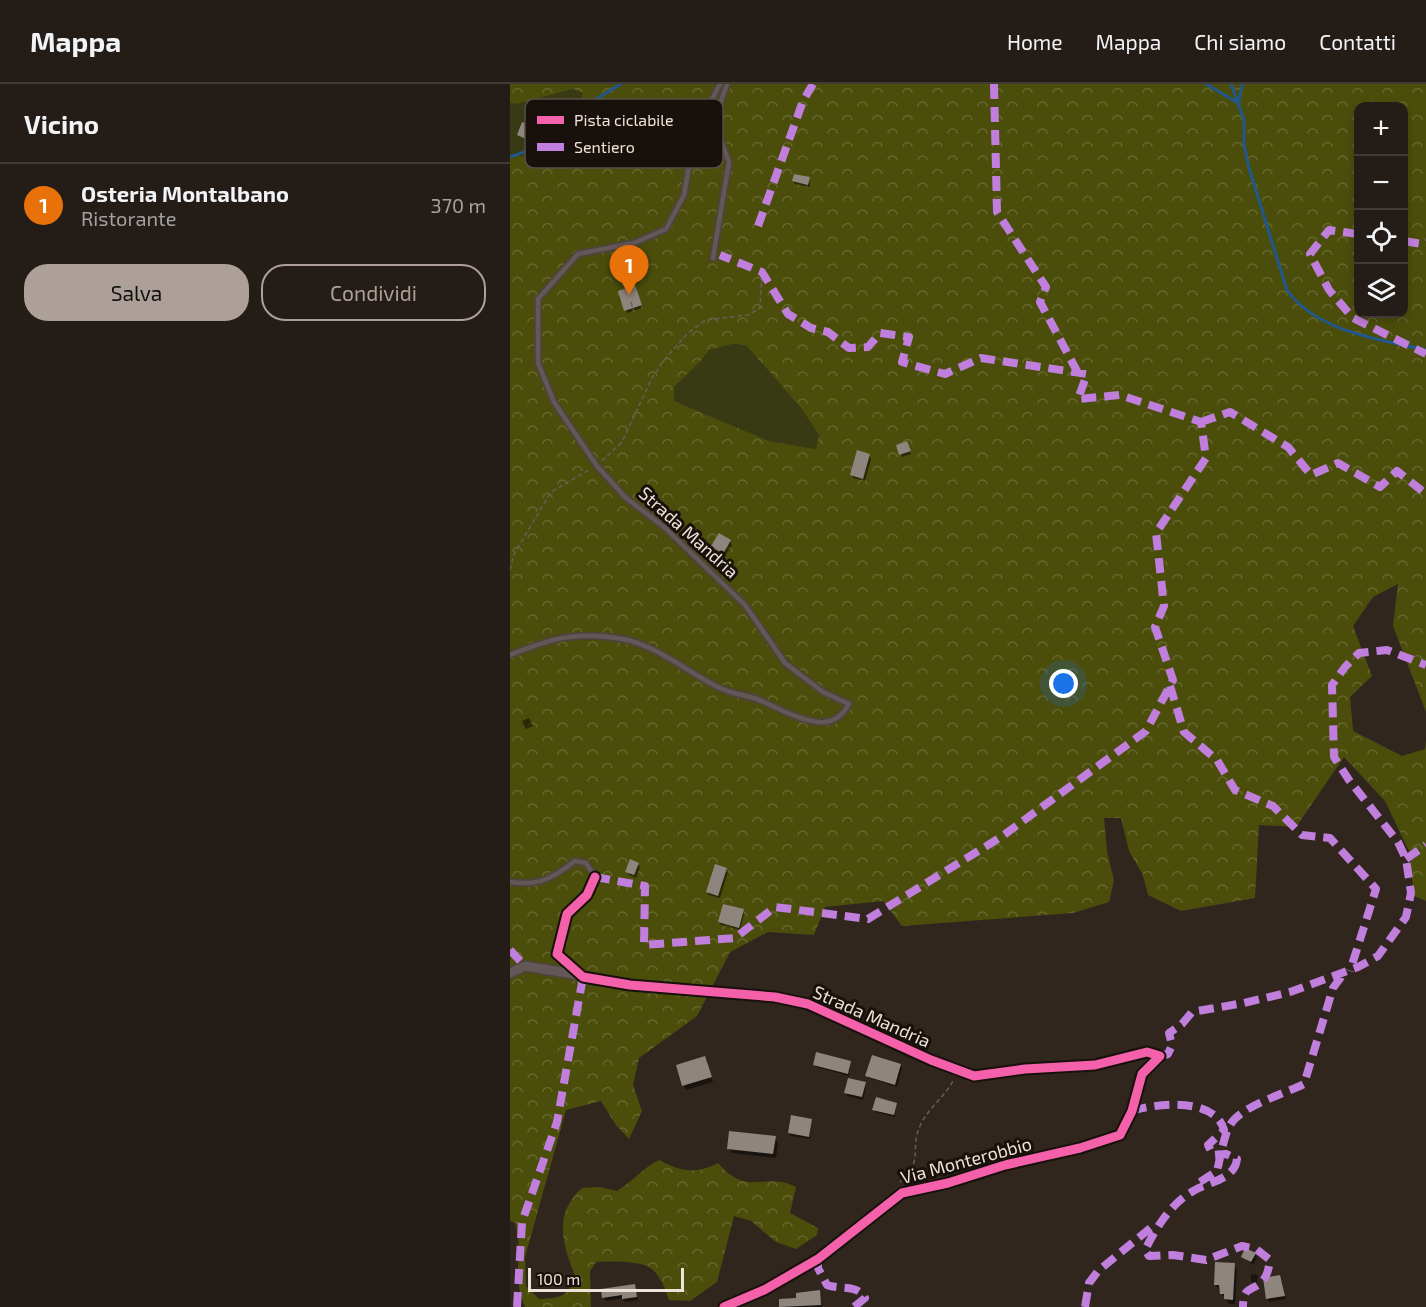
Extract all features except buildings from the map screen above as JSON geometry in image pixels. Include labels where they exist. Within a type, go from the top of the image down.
[{"type":"street","points":[[579,975],[557,954],[567,914],[587,895],[595,878]]},
{"type":"street","name":"Strada Mandria","points":[[510,974],[525,966],[630,985],[775,997],[808,1004],[974,1076],[1025,1069],[1095,1065],[1147,1052],[1160,1056]]},
{"type":"street","name":"Via Monterobbio","points":[[724,1307],[764,1290],[818,1259],[889,1200],[921,1187],[948,1183],[1005,1165],[1080,1148],[1120,1136],[1132,1112],[1142,1074],[1160,1056]]},
{"type":"lane","name":"Strada Mandria","points":[[712,99],[720,84]]},
{"type":"lane","points":[[722,99],[727,84]]},
{"type":"lane","points":[[713,258],[729,162],[723,146]]},
{"type":"lane","name":"Strada Mandria","points":[[510,655],[545,641],[576,634],[624,639],[687,666],[721,688],[755,698],[792,715],[824,722],[843,715],[849,704],[823,692],[785,663],[745,605],[664,527],[626,498],[597,466],[554,402],[538,363],[538,299],[578,254],[634,243],[666,229],[684,195],[689,168]]},
{"type":"lane","points":[[510,882],[531,885],[561,872],[575,861],[586,863],[595,878]]},
{"type":"path","points":[[510,570],[514,554],[551,492],[597,466],[622,442],[651,380],[663,361],[688,333],[706,320],[748,315],[760,308],[762,272]]},
{"type":"path","points":[[631,302],[634,312]]},
{"type":"path","points":[[889,1200],[896,1187],[915,1165],[918,1154],[915,1141],[921,1125],[930,1109],[948,1091],[958,1070]]},
{"type":"green space","points":[[510,84],[1426,84],[1426,712],[1393,626],[1398,584],[1373,597],[1353,626],[1372,676],[1350,697],[1353,731],[1402,756],[1425,749],[1426,740],[1426,901],[1414,896],[1409,851],[1385,801],[1344,757],[1296,827],[1259,825],[1255,898],[1181,911],[1148,895],[1143,875],[1129,851],[1121,818],[1104,818],[1107,851],[1114,881],[1109,902],[1073,913],[902,926],[883,901],[825,907],[814,935],[768,932],[730,952],[697,1016],[639,1058],[633,1085],[642,1111],[629,1139],[616,1125],[601,1101],[566,1110],[525,1257],[526,1286],[539,1299],[552,1298],[566,1293],[576,1278],[567,1254],[563,1231],[563,1220],[573,1198],[582,1188],[600,1187],[617,1191],[659,1160],[688,1170],[702,1169],[718,1163],[738,1179],[747,1182],[774,1181],[796,1187],[790,1213],[818,1228],[817,1235],[796,1249],[776,1242],[751,1221],[734,1216],[717,1282],[690,1301],[669,1300],[653,1270],[644,1265],[631,1263],[596,1262],[590,1271],[591,1307],[525,1307],[519,1283],[518,1234],[515,1223],[510,1221],[510,155],[525,157],[525,168],[723,168],[723,99],[581,99],[583,93],[573,89],[536,99],[525,99],[525,102],[510,103]],"holes":[[[733,344],[746,345],[801,408],[819,435],[816,449],[769,441],[674,401],[674,387],[709,350]]]},
{"type":"green space","points":[[573,89],[583,93],[581,99],[536,99]]},
{"type":"green space","points":[[525,102],[525,157],[510,155],[510,103]]},
{"type":"green space","points":[[733,344],[746,345],[801,408],[819,435],[816,449],[769,441],[674,401],[674,387],[709,350]]},
{"type":"waterway","points":[[596,99],[621,84]]},
{"type":"waterway","points":[[1206,84],[1238,103]]},
{"type":"waterway","points":[[1231,84],[1244,120],[1244,145],[1249,168],[1287,290],[1315,316],[1332,325],[1350,332],[1426,350]]},
{"type":"waterway","points":[[1239,101],[1242,84]]},
{"type":"waterway","points":[[510,157],[525,152]]},
{"type":"marked path","points":[[758,226],[803,101],[813,84]]},
{"type":"marked path","points":[[994,84],[997,212],[1046,287],[1040,302],[1078,373]]},
{"type":"marked path","points":[[1354,233],[1329,230],[1310,254],[1329,290],[1353,318],[1426,354]]},
{"type":"marked path","points":[[1408,242],[1422,244],[1426,241]]},
{"type":"marked path","points":[[595,877],[645,886],[644,945],[735,938],[775,907],[868,919],[1001,837],[1146,731],[1173,680],[1155,627],[1164,606],[1156,533],[1206,458],[1201,422],[1120,395],[1078,399],[1087,374],[981,358],[945,374],[902,362],[909,337],[880,333],[868,347],[849,348],[828,332],[811,328],[788,314],[762,272],[720,255]]},
{"type":"marked path","points":[[1201,422],[1230,412],[1288,447],[1311,475],[1338,463],[1380,487],[1397,471],[1426,494]]},
{"type":"marked path","points":[[1160,1056],[1168,1054],[1172,1045],[1169,1033],[1182,1024],[1192,1012],[1290,992],[1358,967],[1378,956],[1406,917],[1411,893],[1406,859],[1398,842],[1349,780],[1334,757],[1332,685],[1359,653],[1387,650],[1426,665]]},
{"type":"marked path","points":[[1170,686],[1184,732],[1217,760],[1235,790],[1273,806],[1302,835],[1330,838],[1376,889],[1350,971]]},
{"type":"marked path","points":[[1406,859],[1426,845]]},
{"type":"marked path","points":[[510,950],[525,966]]},
{"type":"marked path","points":[[1200,1182],[1217,1171],[1226,1135],[1236,1118],[1253,1106],[1304,1084],[1333,988],[1344,973]]},
{"type":"marked path","points":[[517,1307],[522,1222],[557,1122],[583,977]]},
{"type":"marked path","points":[[1132,1111],[1156,1106],[1184,1105],[1198,1107],[1218,1119],[1224,1130],[1208,1145],[1213,1155],[1226,1154],[1237,1159],[1235,1166],[1227,1175],[1195,1190],[1179,1201],[1160,1224],[1145,1250],[1149,1256],[1173,1255],[1206,1260],[1242,1246],[1256,1249],[1270,1260],[1269,1267],[1264,1279],[1245,1294],[1243,1307]]},
{"type":"marked path","points":[[1085,1307],[1089,1283],[1098,1271],[1153,1226]]},
{"type":"marked path","points":[[818,1259],[818,1268],[827,1285],[853,1289],[862,1294],[865,1298],[854,1307]]},
{"type":"cycle path","points":[[595,877],[587,895],[567,914],[557,954],[583,977],[630,985],[775,997],[808,1004],[931,1060],[974,1076],[1025,1069],[1095,1065],[1147,1052],[1160,1056],[1142,1074],[1132,1111],[1120,1135],[1080,1148],[1005,1165],[948,1183],[902,1193],[818,1259],[764,1290],[724,1307]]},
{"type":"place","name":"Osteria Montalbano","points":[[629,295]]}]
